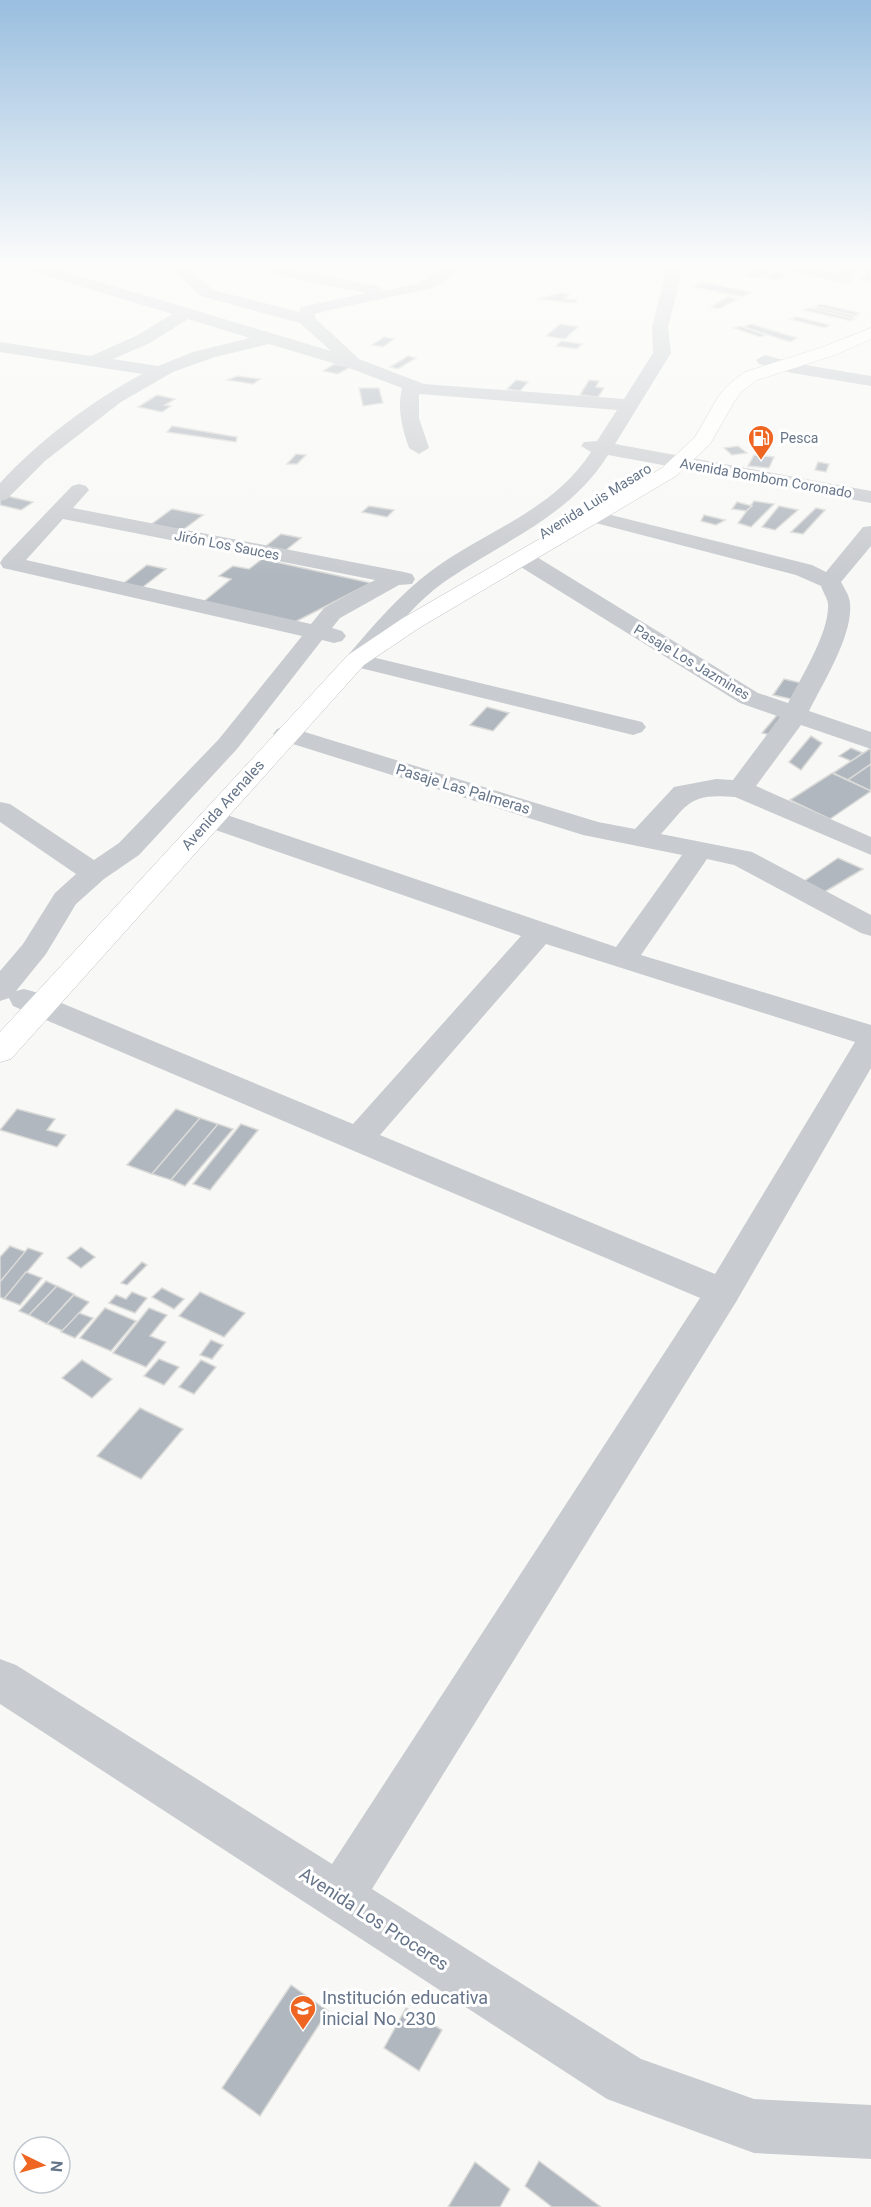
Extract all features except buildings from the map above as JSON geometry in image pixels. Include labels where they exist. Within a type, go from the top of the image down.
[{"type":"main road","name":"Avenida Luis Masaro","points":[[360,645],[463,588],[623,487],[660,459],[692,428],[715,393],[732,377],[751,370]]},
{"type":"main road","name":"Avenida Luis Masaro","points":[[463,588],[524,559],[681,463],[703,440],[735,388],[761,370]]},
{"type":"main road","name":"Avenida Arenales","points":[[0,1052],[21,1000],[211,819],[360,645],[411,623],[463,588]]},
{"type":"main road","points":[[0,1025],[21,1000],[360,645]]},
{"type":"street","points":[[150,370],[161,372]]},
{"type":"street","points":[[0,495],[48,448],[117,398],[165,370]]},
{"type":"street","points":[[370,370],[411,387],[623,405],[649,370]]},
{"type":"street","name":"Avenida Arenales","points":[[360,645],[396,597],[424,582],[531,508],[566,478],[596,447],[623,405],[641,370]]},
{"type":"street","points":[[814,370],[871,381]]},
{"type":"street","points":[[411,387],[407,402],[409,422],[419,448]]},
{"type":"street","name":"Avenida Bombom Coronado","points":[[596,447],[871,497]]},
{"type":"street","points":[[79,490],[11,563],[315,632],[633,727]]},
{"type":"street","name":"Jirón Los Sauces","points":[[58,512],[424,582]]},
{"type":"street","points":[[595,517],[804,570],[830,582],[839,601],[839,614],[833,635],[795,715],[740,789]]},
{"type":"street","points":[[830,582],[871,532]]},
{"type":"street","name":"Pasaje Los Jazmines","points":[[524,559],[749,698],[871,741]]},
{"type":"street","points":[[395,578],[332,613],[228,744],[129,849],[94,873],[66,898],[35,948],[21,1000],[723,1292]]},
{"type":"street","points":[[360,645],[424,582],[463,588]]},
{"type":"street","name":"Pasaje Las Palmeras","points":[[286,734],[593,829],[742,858],[871,927]]},
{"type":"street","points":[[641,839],[683,793],[716,787],[740,789],[871,847]]},
{"type":"street","points":[[0,810],[94,873]]},
{"type":"street","points":[[211,819],[622,960],[871,1036]]},
{"type":"street","points":[[622,960],[699,849]]},
{"type":"street","points":[[358,1139],[540,933]]},
{"type":"street","points":[[339,1897],[723,1292],[871,1041]]},
{"type":"street","name":"Avenida Los Proceres","points":[[0,1679],[626,2080],[754,2126],[871,2132]]},
{"type":"place","name":"Pesca","points":[[761,461]]},
{"type":"place","name":"Institución educativa inicial No. 230","points":[[303,2031]]}]
